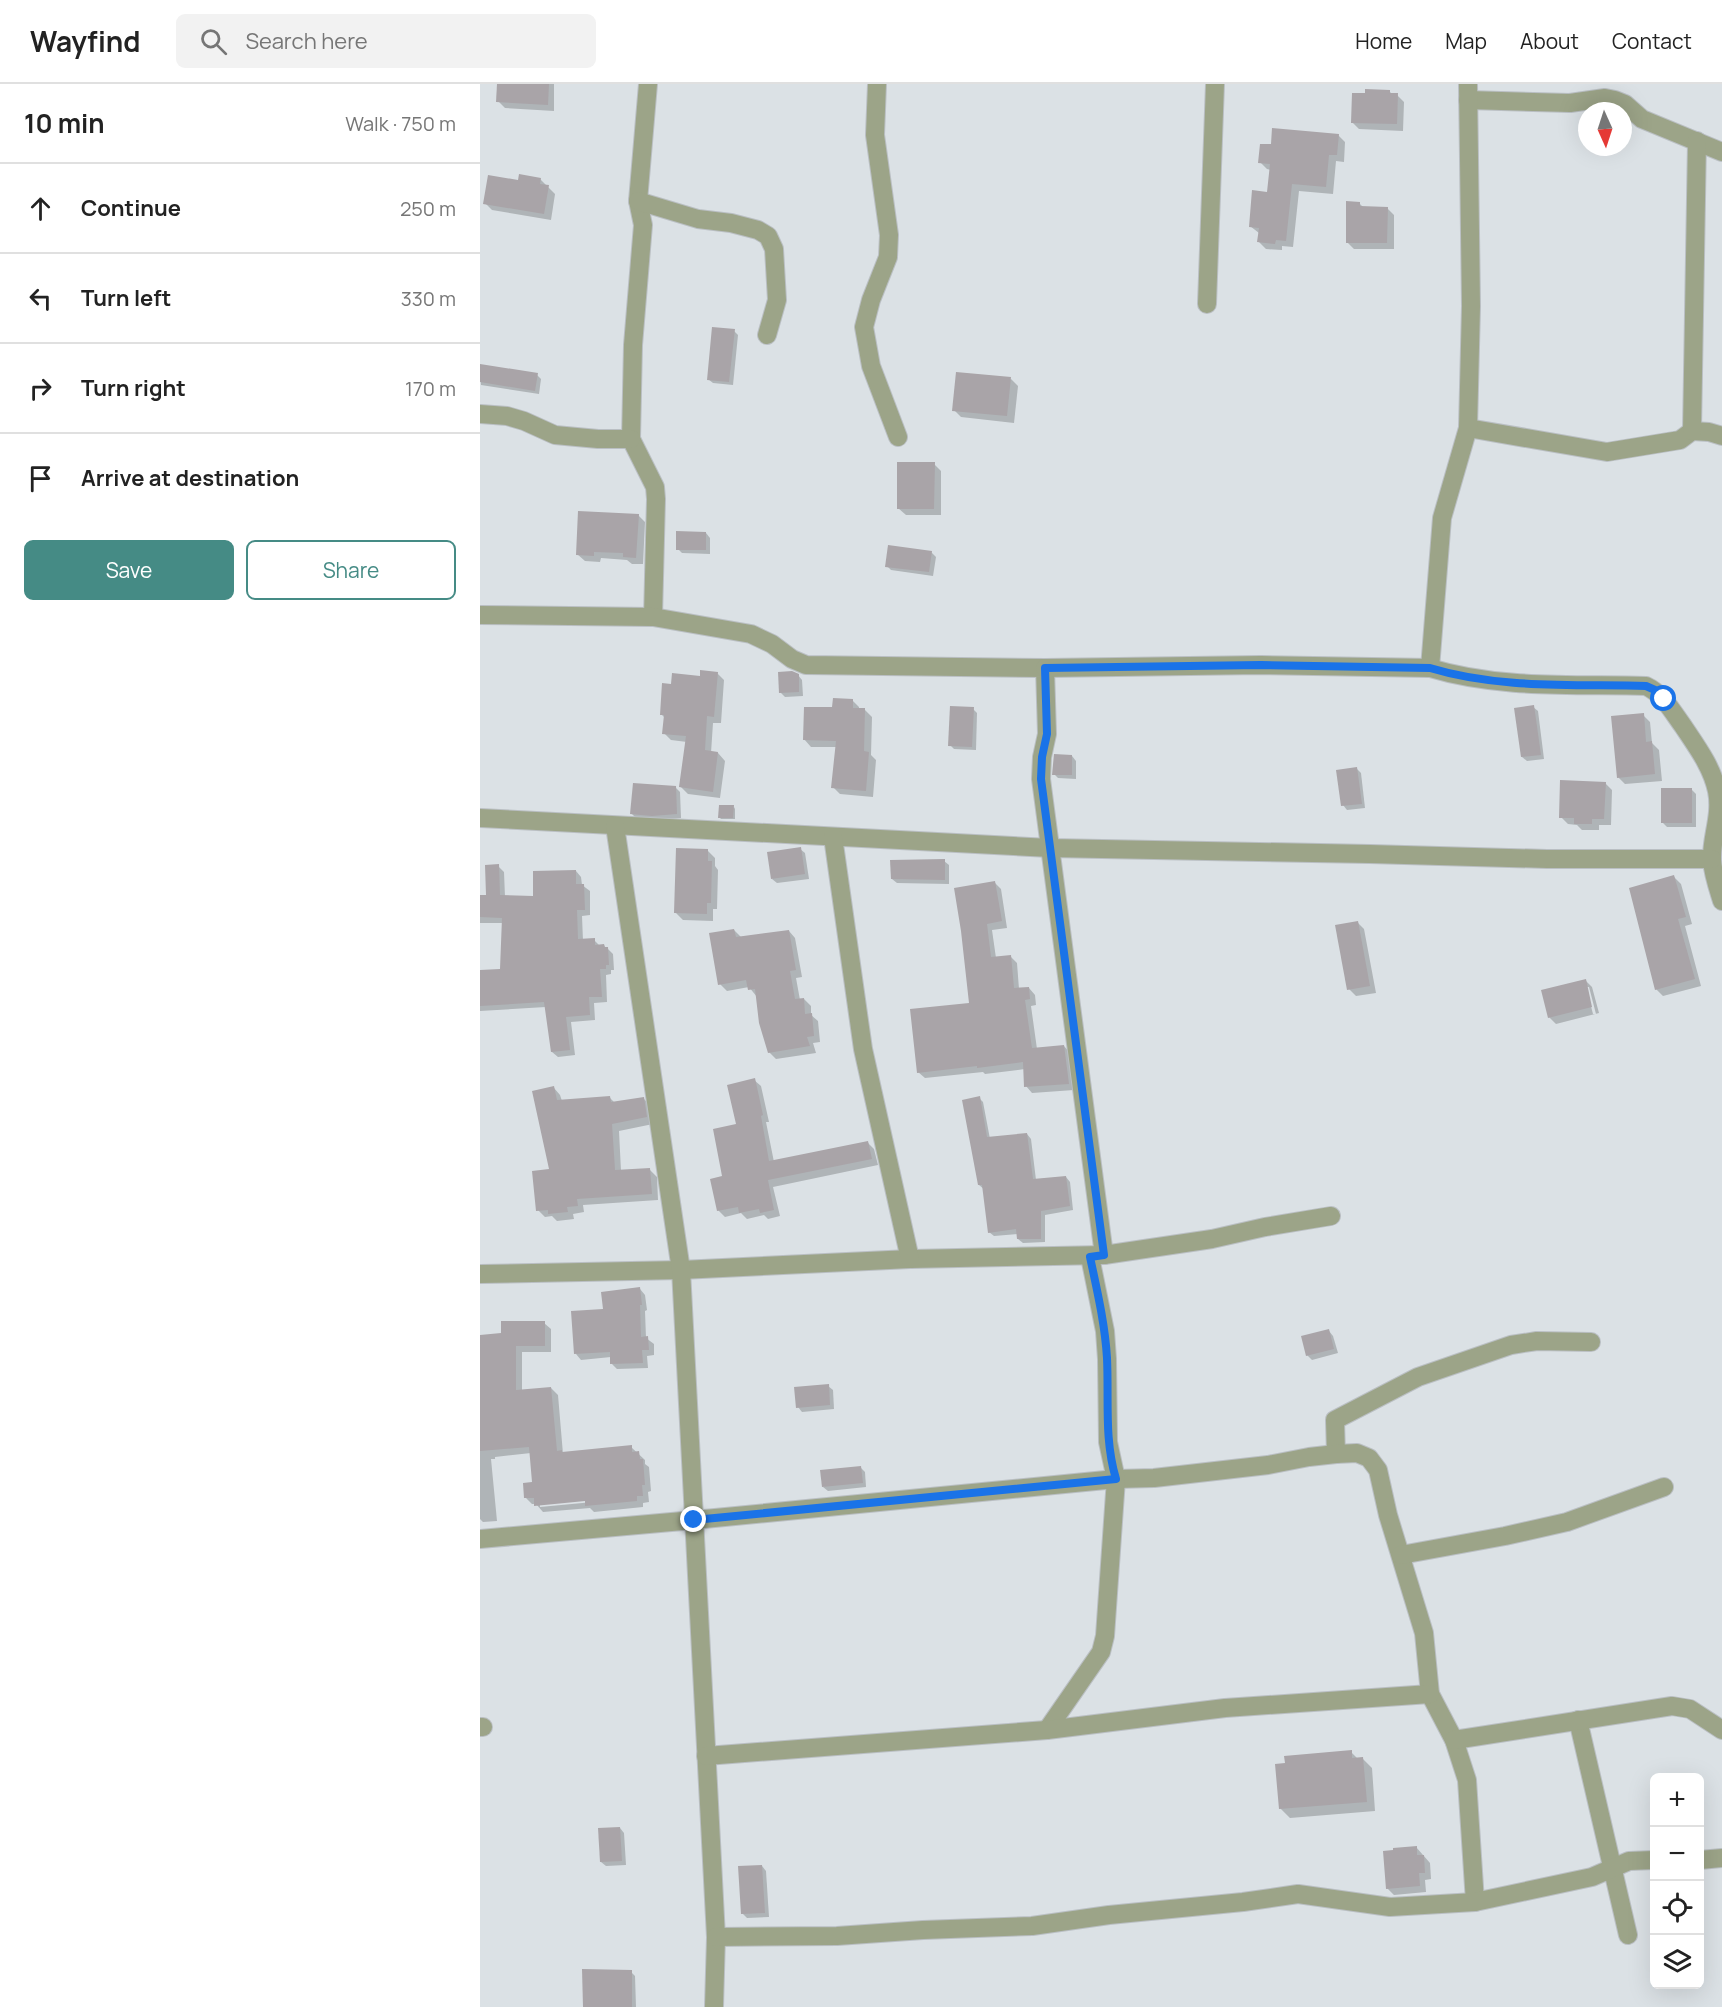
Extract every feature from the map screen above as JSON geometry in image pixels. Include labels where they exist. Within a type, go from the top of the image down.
[{"type":"street","points":[[648,84],[638,201],[643,225],[633,345],[631,439],[655,487],[653,617]]},
{"type":"street","points":[[877,84],[875,135],[885,201],[888,256],[871,300],[864,327],[871,366],[898,437]]},
{"type":"street","points":[[1208,303],[1215,84]]},
{"type":"street","points":[[1430,668],[1442,518],[1468,428],[1471,306],[1468,92],[1570,103],[1605,98],[1615,99],[1625,104],[1642,119],[1722,152]]},
{"type":"street","points":[[1692,431],[1697,141]]},
{"type":"street","points":[[638,201],[698,219],[731,223],[758,230],[768,236],[774,249],[777,300],[766,335]]},
{"type":"street","points":[[480,414],[507,416],[555,435],[598,440],[631,439]]},
{"type":"street","points":[[1468,428],[1607,452],[1680,440],[1692,431],[1709,432],[1722,436]]},
{"type":"street","points":[[480,615],[653,617],[751,634],[806,665],[1045,668],[1261,665],[1430,668],[1452,675],[1526,684],[1646,686],[1655,690],[1664,699],[1706,761],[1718,793],[1720,812],[1712,859],[1722,901]]},
{"type":"street","points":[[1045,668],[1047,734],[1042,757],[1041,779],[1097,1256],[1107,1359],[1108,1442],[1116,1479],[1105,1636],[1101,1652],[1047,1730]]},
{"type":"street","points":[[480,818],[1050,848],[1547,859],[1712,859]]},
{"type":"street","points":[[615,826],[681,1270],[716,1937],[714,2007]]},
{"type":"street","points":[[833,837],[863,1049],[910,1259]]},
{"type":"street","points":[[480,1274],[681,1270],[910,1259],[1097,1256],[1212,1239],[1331,1215]]},
{"type":"street","points":[[1336,1454],[1335,1420],[1418,1377],[1511,1345],[1537,1341],[1591,1342]]},
{"type":"street","points":[[480,1539],[1116,1479],[1154,1478],[1268,1465],[1309,1457],[1357,1453],[1369,1458],[1378,1470],[1425,1633],[1430,1694],[1454,1740],[1467,1780],[1475,1902]]},
{"type":"street","points":[[1401,1555],[1567,1522],[1664,1487]]},
{"type":"street","points":[[706,1756],[1047,1730],[1226,1708],[1430,1694]]},
{"type":"street","points":[[1454,1740],[1672,1706],[1690,1709],[1722,1730]]},
{"type":"street","points":[[1578,1720],[1628,1935]]},
{"type":"street","points":[[1704,1860],[1722,1858]]},
{"type":"street","points":[[716,1937],[837,1936],[1032,1926],[1298,1894],[1390,1907],[1475,1902],[1593,1877],[1629,1861],[1650,1860]]},
{"type":"building","points":[[497,84],[549,84],[548,105],[496,102]]},
{"type":"building","points":[[1365,89],[1390,90],[1390,93],[1398,93],[1397,124],[1351,123],[1352,93],[1365,93]]},
{"type":"building","points":[[1272,128],[1339,134],[1337,155],[1329,155],[1326,187],[1292,184],[1286,241],[1276,240],[1275,244],[1257,242],[1259,228],[1249,227],[1252,190],[1267,192],[1270,164],[1258,163],[1260,144],[1271,144]]},
{"type":"building","points":[[519,174],[541,178],[540,184],[549,185],[544,214],[483,204],[488,175],[518,180]]},
{"type":"building","points":[[1346,201],[1360,202],[1360,206],[1388,207],[1387,243],[1346,243]]},
{"type":"building","points":[[712,327],[735,329],[729,382],[707,380]]},
{"type":"building","points":[[480,364],[538,373],[535,391],[480,382]]},
{"type":"building","points":[[956,372],[1011,377],[1007,416],[952,411]]},
{"type":"building","points":[[897,462],[935,462],[934,509],[897,509]]},
{"type":"building","points":[[578,511],[639,514],[636,558],[623,557],[623,553],[594,552],[594,556],[576,555]]},
{"type":"building","points":[[676,531],[706,532],[706,550],[676,550]]},
{"type":"building","points":[[888,545],[932,551],[929,572],[885,567]]},
{"type":"building","points":[[700,670],[718,672],[714,717],[707,716],[705,750],[718,752],[713,792],[679,787],[686,736],[662,734],[664,715],[660,715],[662,683],[671,684],[672,673],[700,676]]},
{"type":"building","points":[[792,671],[799,674],[799,692],[779,693],[778,672]]},
{"type":"building","points":[[833,698],[853,699],[853,708],[865,708],[864,751],[869,752],[866,791],[831,788],[836,741],[803,740],[804,707],[832,707]]},
{"type":"building","points":[[1534,705],[1541,755],[1521,757],[1514,708]]},
{"type":"building","points":[[950,706],[974,707],[972,747],[948,746]]},
{"type":"building","points":[[1644,713],[1646,742],[1652,741],[1655,774],[1617,778],[1611,716]]},
{"type":"building","points":[[1054,754],[1072,755],[1072,775],[1052,775]]},
{"type":"building","points":[[1357,767],[1362,804],[1341,806],[1336,770]]},
{"type":"building","points":[[1560,780],[1606,782],[1604,819],[1592,819],[1592,824],[1574,824],[1574,818],[1559,818]]},
{"type":"building","points":[[633,783],[676,786],[677,814],[652,816],[630,814]]},
{"type":"building","points":[[1661,788],[1692,788],[1692,823],[1661,823]]},
{"type":"building","points":[[719,805],[734,805],[733,818],[718,818]]},
{"type":"building","points":[[801,847],[805,874],[771,879],[767,852]]},
{"type":"building","points":[[676,848],[708,849],[708,861],[712,861],[711,903],[707,903],[707,914],[674,913]]},
{"type":"building","points":[[945,859],[945,880],[891,879],[890,860]]},
{"type":"building","points":[[499,864],[500,895],[533,896],[533,871],[576,870],[576,884],[584,884],[585,910],[577,910],[578,939],[595,938],[595,945],[604,944],[608,947],[609,965],[606,965],[606,969],[600,969],[602,997],[589,997],[590,1015],[566,1017],[570,1050],[551,1052],[544,1002],[480,1006],[480,970],[500,969],[502,918],[480,917],[480,895],[486,895],[485,865]]},
{"type":"building","points":[[1674,875],[1686,917],[1678,919],[1695,979],[1655,990],[1629,888]]},
{"type":"building","points":[[995,881],[1002,921],[987,924],[991,957],[1011,955],[1014,988],[1029,987],[1030,999],[1025,1000],[1032,1048],[1064,1045],[1069,1084],[1024,1087],[1023,1062],[917,1073],[910,1009],[969,1003],[954,888]]},
{"type":"building","points":[[1358,921],[1370,986],[1347,990],[1335,925]]},
{"type":"building","points":[[734,929],[736,937],[789,930],[796,970],[790,971],[795,999],[804,998],[805,1014],[812,1013],[814,1036],[807,1037],[810,1046],[768,1053],[759,1023],[755,989],[748,990],[746,980],[718,985],[709,933]]},
{"type":"building","points":[[1586,979],[1592,1007],[1548,1018],[1541,990]]},
{"type":"building","points":[[755,1078],[769,1161],[868,1141],[872,1159],[768,1180],[774,1210],[760,1213],[759,1209],[739,1213],[738,1207],[717,1211],[710,1179],[722,1176],[713,1129],[736,1124],[727,1085]]},
{"type":"building","points":[[554,1086],[557,1100],[610,1096],[611,1102],[644,1097],[647,1117],[612,1124],[615,1170],[650,1168],[652,1194],[577,1199],[578,1206],[567,1207],[568,1212],[548,1214],[548,1210],[536,1211],[532,1171],[549,1169],[532,1091]]},
{"type":"building","points":[[980,1096],[987,1137],[1027,1133],[1033,1179],[1066,1176],[1070,1206],[1041,1211],[1041,1239],[1017,1239],[1016,1229],[988,1233],[982,1185],[978,1185],[962,1100]]},
{"type":"building","points":[[640,1287],[641,1337],[648,1336],[649,1350],[642,1350],[643,1363],[610,1364],[610,1352],[574,1354],[571,1311],[603,1309],[601,1292]]},
{"type":"building","points":[[501,1321],[545,1321],[545,1346],[516,1346],[516,1390],[551,1387],[557,1451],[632,1445],[632,1452],[639,1451],[640,1459],[643,1459],[645,1485],[642,1485],[643,1496],[637,1496],[637,1501],[585,1506],[585,1501],[534,1506],[534,1498],[524,1498],[523,1483],[532,1482],[529,1447],[480,1451],[480,1335],[501,1333]]},
{"type":"building","points":[[1329,1329],[1334,1349],[1306,1356],[1301,1336]]},
{"type":"building","points":[[829,1384],[830,1405],[796,1408],[794,1387]]},
{"type":"building","points":[[861,1466],[863,1483],[822,1487],[820,1470]]},
{"type":"building","points":[[1352,1750],[1352,1758],[1363,1757],[1367,1802],[1279,1809],[1275,1764],[1285,1763],[1284,1756]]},
{"type":"building","points":[[620,1827],[622,1861],[600,1862],[598,1828]]},
{"type":"building","points":[[1417,1846],[1417,1855],[1424,1855],[1425,1873],[1419,1873],[1420,1886],[1386,1889],[1383,1851]]},
{"type":"building","points":[[762,1865],[765,1913],[741,1914],[738,1866]]},
{"type":"building","points":[[582,1969],[632,1970],[632,2007],[583,2007]]},
{"type":"route","points":[[694,1520],[1116,1479],[1108,1442],[1105,1331],[1090,1257],[1104,1255],[1041,779],[1042,757],[1047,734],[1045,668],[1261,665],[1430,668],[1452,675],[1526,684],[1646,686],[1655,690],[1664,699]]}]
